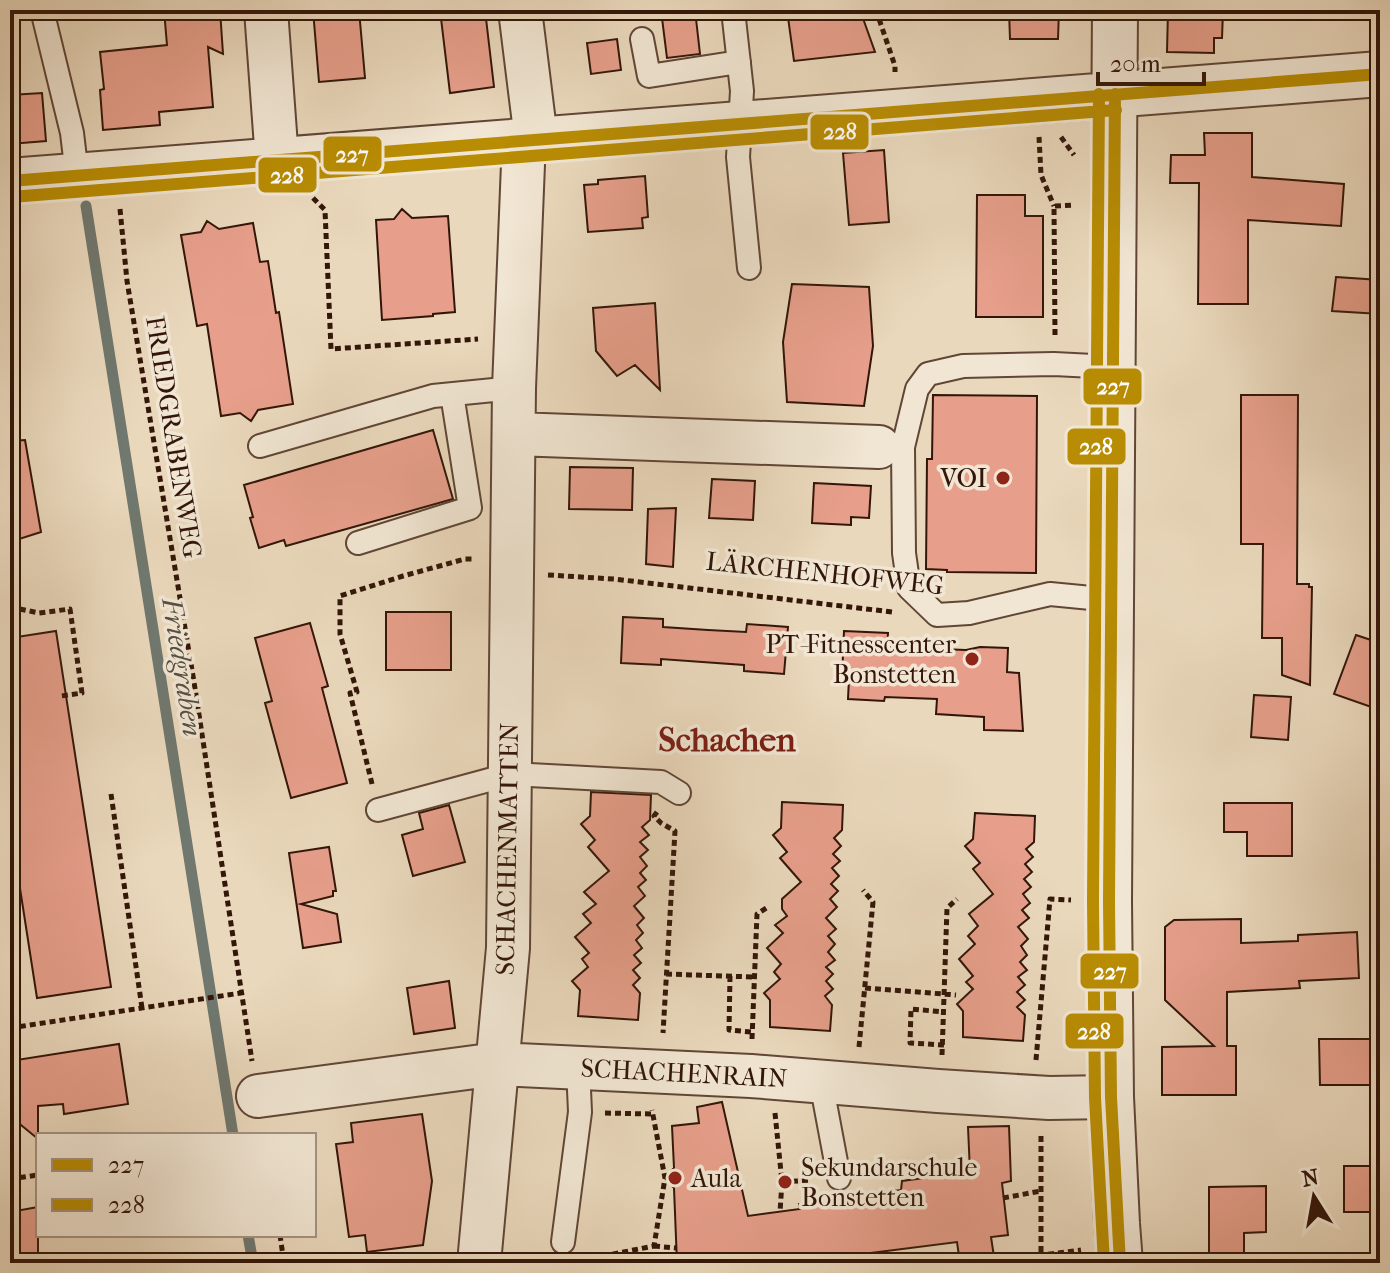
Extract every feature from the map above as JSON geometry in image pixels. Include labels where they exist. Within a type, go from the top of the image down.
[{"type":"street","points":[[266,10],[288,159]]},
{"type":"street","name":"SCHACHENMATTEN","points":[[479,1263],[508,948],[514,388],[523,164],[529,140],[520,10]]},
{"type":"street","points":[[1103,1256],[1117,1224],[1111,1097],[1109,901],[1115,10]]},
{"type":"street","points":[[10,181],[1380,74]]},
{"type":"street","points":[[515,434],[879,447]]},
{"type":"street","name":"SCHACHENRAIN","points":[[258,1096],[497,1064],[578,1067],[657,1052],[763,1091],[838,1082],[1041,1097],[1111,1097]]},
{"type":"lane","points":[[42,10],[72,133],[97,174]]},
{"type":"lane","points":[[733,10],[742,91],[738,157],[749,268]]},
{"type":"lane","points":[[642,39],[649,76],[739,62]]},
{"type":"lane","points":[[937,615],[909,588],[904,553],[903,447],[917,389],[928,374],[963,366],[1054,364],[1113,367]]},
{"type":"lane","points":[[260,446],[433,396],[514,388]]},
{"type":"lane","points":[[358,543],[470,508],[452,394]]},
{"type":"lane","name":"LÄRCHENHOFWEG","points":[[937,615],[969,613],[1050,594],[1112,600]]},
{"type":"lane","points":[[378,810],[511,774],[661,782],[679,793]]},
{"type":"lane","points":[[568,1252],[580,1112],[578,1067]]},
{"type":"lane","points":[[838,1082],[839,1178]]},
{"type":"path","points":[[876,10],[895,66],[895,77]]},
{"type":"path","points":[[1040,157],[1041,175],[1054,206],[1054,364]]},
{"type":"path","points":[[288,159],[302,187],[325,210],[331,349],[480,338]]},
{"type":"path","name":"FRIEDGRABENWEG","points":[[97,174],[127,281],[258,1096]]},
{"type":"path","points":[[1054,206],[1088,205]]},
{"type":"path","points":[[378,810],[350,693],[357,692],[340,634],[340,596],[465,559],[480,559]]},
{"type":"path","name":"LÄRCHENHOFWEG","points":[[544,575],[614,579],[937,615]]},
{"type":"path","points":[[10,607],[39,613],[70,609],[82,693],[61,696]]},
{"type":"path","points":[[111,794],[142,1008]]},
{"type":"path","points":[[654,1246],[665,1178],[652,1114],[666,974],[675,831],[661,823]]},
{"type":"path","points":[[838,1082],[865,988],[873,902],[863,890]]},
{"type":"path","points":[[938,1091],[944,1045],[947,908],[957,899]]},
{"type":"path","points":[[1041,1255],[1041,1097],[1050,899]]},
{"type":"path","points":[[768,907],[757,914],[752,1032],[782,1182],[780,1212]]},
{"type":"path","points":[[666,974],[753,977]]},
{"type":"path","points":[[730,976],[729,1030],[752,1032]]},
{"type":"path","points":[[865,988],[956,995]]},
{"type":"path","points":[[10,1028],[241,993]]},
{"type":"path","points":[[944,1012],[911,1009],[910,1032],[910,1043],[944,1045]]},
{"type":"path","points":[[580,1112],[652,1114]]},
{"type":"path","points":[[10,1179],[36,1175]]},
{"type":"path","points":[[1003,1198],[1041,1191]]},
{"type":"path","points":[[280,1237],[284,1263]]},
{"type":"path","points":[[568,1252],[654,1246],[676,1248]]},
{"type":"path","points":[[1041,1255],[1051,1263]]},
{"type":"path","points":[[994,1256],[1103,1256]]},
{"type":"building","points":[[164,10],[220,10],[223,54],[208,47],[213,107],[159,112],[160,125],[103,130],[100,90],[104,89],[100,52],[167,45]]},
{"type":"building","points":[[313,10],[359,10],[365,78],[319,82]]},
{"type":"building","points":[[440,10],[485,10],[494,87],[450,93]]},
{"type":"building","points":[[661,10],[695,10],[700,54],[667,58]]},
{"type":"building","points":[[787,10],[860,10],[875,52],[794,61]]},
{"type":"building","points":[[1009,10],[1059,10],[1058,39],[1010,39]]},
{"type":"building","points":[[1168,10],[1223,11],[1222,38],[1214,38],[1214,53],[1167,52]]},
{"type":"building","points":[[617,39],[621,70],[591,74],[587,43]]},
{"type":"building","points":[[42,93],[46,141],[10,144],[10,95]]},
{"type":"building","points":[[1204,133],[1252,133],[1252,177],[1344,184],[1341,226],[1248,220],[1248,304],[1198,304],[1199,183],[1170,183],[1171,155],[1205,155]]},
{"type":"building","points":[[884,150],[889,222],[849,225],[843,153]]},
{"type":"building","points":[[645,176],[648,217],[642,218],[643,228],[588,232],[584,185],[598,184],[598,180]]},
{"type":"building","points":[[977,195],[1025,195],[1025,216],[1043,216],[1043,317],[976,317]]},
{"type":"building","points":[[402,209],[412,218],[448,216],[455,312],[382,320],[376,220],[394,219]]},
{"type":"building","points":[[207,221],[219,229],[253,223],[260,262],[268,261],[293,404],[258,410],[251,421],[240,413],[221,416],[207,324],[197,326],[181,235],[201,232]]},
{"type":"building","points":[[1336,277],[1380,280],[1380,314],[1332,311]]},
{"type":"building","points":[[792,284],[869,287],[873,346],[864,406],[787,402],[783,342]]},
{"type":"building","points":[[655,303],[660,390],[635,365],[617,376],[596,351],[593,308]]},
{"type":"building","points":[[933,395],[1037,396],[1036,573],[926,569],[927,459],[932,459]]},
{"type":"building","points":[[1241,395],[1298,395],[1297,584],[1312,587],[1310,685],[1282,675],[1282,638],[1262,638],[1263,544],[1241,544]]},
{"type":"building","points":[[433,430],[453,499],[286,546],[284,540],[259,548],[244,485]]},
{"type":"building","points":[[25,440],[41,532],[10,542],[10,441]]},
{"type":"building","points":[[570,467],[633,468],[632,510],[569,509]]},
{"type":"building","points":[[712,479],[755,481],[753,520],[709,518]]},
{"type":"building","points":[[814,483],[871,486],[869,518],[851,517],[851,525],[812,523]]},
{"type":"building","points":[[676,508],[673,567],[646,564],[648,509]]},
{"type":"building","points":[[386,612],[451,612],[451,670],[386,670]]},
{"type":"building","points":[[623,617],[663,619],[663,627],[708,630],[746,632],[747,624],[788,627],[784,674],[744,671],[744,665],[661,659],[661,665],[621,663]]},
{"type":"building","points":[[310,623],[328,686],[322,688],[347,783],[291,798],[265,703],[272,701],[255,638]]},
{"type":"building","points":[[56,631],[111,987],[37,998],[10,824],[10,638]]},
{"type":"building","points":[[844,631],[888,633],[887,647],[1008,648],[1007,672],[1019,673],[1023,731],[984,730],[984,717],[936,714],[937,699],[848,699],[849,678],[842,677]]},
{"type":"building","points":[[1356,635],[1380,643],[1380,710],[1334,694]]},
{"type":"building","points":[[1254,695],[1291,697],[1288,740],[1251,737]]},
{"type":"building","points":[[591,792],[651,795],[650,820],[642,827],[649,835],[640,842],[648,850],[640,857],[647,866],[640,873],[646,880],[638,887],[645,896],[634,906],[644,918],[637,925],[643,933],[636,940],[642,948],[634,955],[641,963],[633,970],[640,978],[633,985],[640,993],[638,1020],[578,1016],[580,990],[572,981],[588,967],[582,959],[589,953],[575,937],[591,923],[583,914],[596,904],[584,892],[609,871],[588,847],[595,840],[581,824],[590,816]]},
{"type":"building","points":[[782,802],[843,805],[842,830],[834,838],[841,846],[833,854],[840,861],[832,868],[839,876],[831,884],[838,891],[830,899],[837,907],[826,918],[836,929],[828,936],[835,944],[828,952],[835,960],[826,967],[833,974],[826,981],[833,989],[825,996],[832,1005],[830,1031],[770,1027],[770,1000],[764,993],[780,979],[774,972],[781,964],[767,948],[783,933],[775,925],[787,916],[782,909],[782,899],[801,882],[780,858],[787,852],[773,835],[781,828]]},
{"type":"building","points":[[1224,803],[1292,803],[1292,856],[1247,856],[1247,832],[1224,832]]},
{"type":"building","points":[[449,805],[465,862],[413,876],[402,835],[423,829],[419,813]]},
{"type":"building","points":[[975,813],[1035,816],[1034,842],[1026,849],[1033,857],[1025,864],[1032,872],[1024,879],[1031,887],[1023,894],[1030,903],[1022,910],[1029,918],[1018,927],[1028,939],[1021,946],[1027,955],[1020,962],[1027,970],[1018,977],[1025,985],[1017,992],[1025,1000],[1017,1007],[1025,1015],[1023,1041],[963,1037],[963,1011],[957,1004],[973,989],[966,982],[973,976],[959,959],[975,944],[968,936],[978,926],[969,914],[993,894],[973,869],[980,863],[965,846],[973,839]]},
{"type":"building","points":[[329,847],[336,891],[333,891],[333,896],[301,904],[337,914],[341,942],[303,948],[289,853]]},
{"type":"building","points":[[1241,919],[1241,943],[1298,941],[1298,935],[1357,932],[1359,978],[1299,981],[1300,988],[1227,992],[1227,1046],[1236,1046],[1236,1095],[1162,1095],[1162,1047],[1214,1046],[1165,1000],[1165,927],[1174,920]]},
{"type":"building","points":[[449,981],[455,1028],[414,1034],[407,988]]},
{"type":"building","points":[[1319,1039],[1377,1039],[1377,1085],[1320,1085]]},
{"type":"building","points":[[119,1044],[128,1104],[64,1114],[63,1104],[38,1106],[36,1137],[10,1116],[10,1061]]},
{"type":"building","points":[[722,1102],[748,1216],[800,1209],[799,1204],[901,1190],[902,1181],[970,1172],[968,1127],[1009,1126],[1011,1181],[1002,1183],[1008,1235],[991,1237],[995,1263],[960,1263],[957,1242],[808,1263],[677,1263],[674,1188],[665,1178],[674,1168],[672,1126],[699,1123],[697,1107]]},
{"type":"building","points":[[422,1114],[432,1181],[423,1245],[367,1252],[365,1235],[349,1237],[336,1144],[353,1142],[351,1123]]},
{"type":"building","points":[[1344,1166],[1380,1166],[1380,1212],[1344,1212]]},
{"type":"building","points":[[1266,1186],[1266,1232],[1244,1233],[1244,1256],[1209,1257],[1209,1187]]},
{"type":"building","points":[[36,1207],[38,1263],[10,1263],[10,1212]]},
{"type":"waterway","name":"Friedgraben","points":[[86,206],[233,1133]]},
{"type":"waterway","name":"Friedgraben","points":[[248,1237],[253,1263]]},
{"type":"transit line","name":"227","points":[[10,181],[1380,74]]},
{"type":"transit line","name":"228","points":[[1099,94],[1093,901],[1095,1098],[1104,1263]]},
{"type":"transit line","name":"227","points":[[1115,94],[1109,901],[1111,1097],[1120,1263]]},
{"type":"transit line","name":"228","points":[[11,197],[1116,110]]},
{"type":"place","name":"VOI","points":[[1003,478]]},
{"type":"place","name":"PT-Fitnesscenter Bonstetten","points":[[972,659]]},
{"type":"place","name":"Aula","points":[[675,1178]]},
{"type":"place","name":"Sekundarschule Bonstetten","points":[[785,1182]]},
{"type":"district","name":"Schachen","points":[[727,739]]}]
